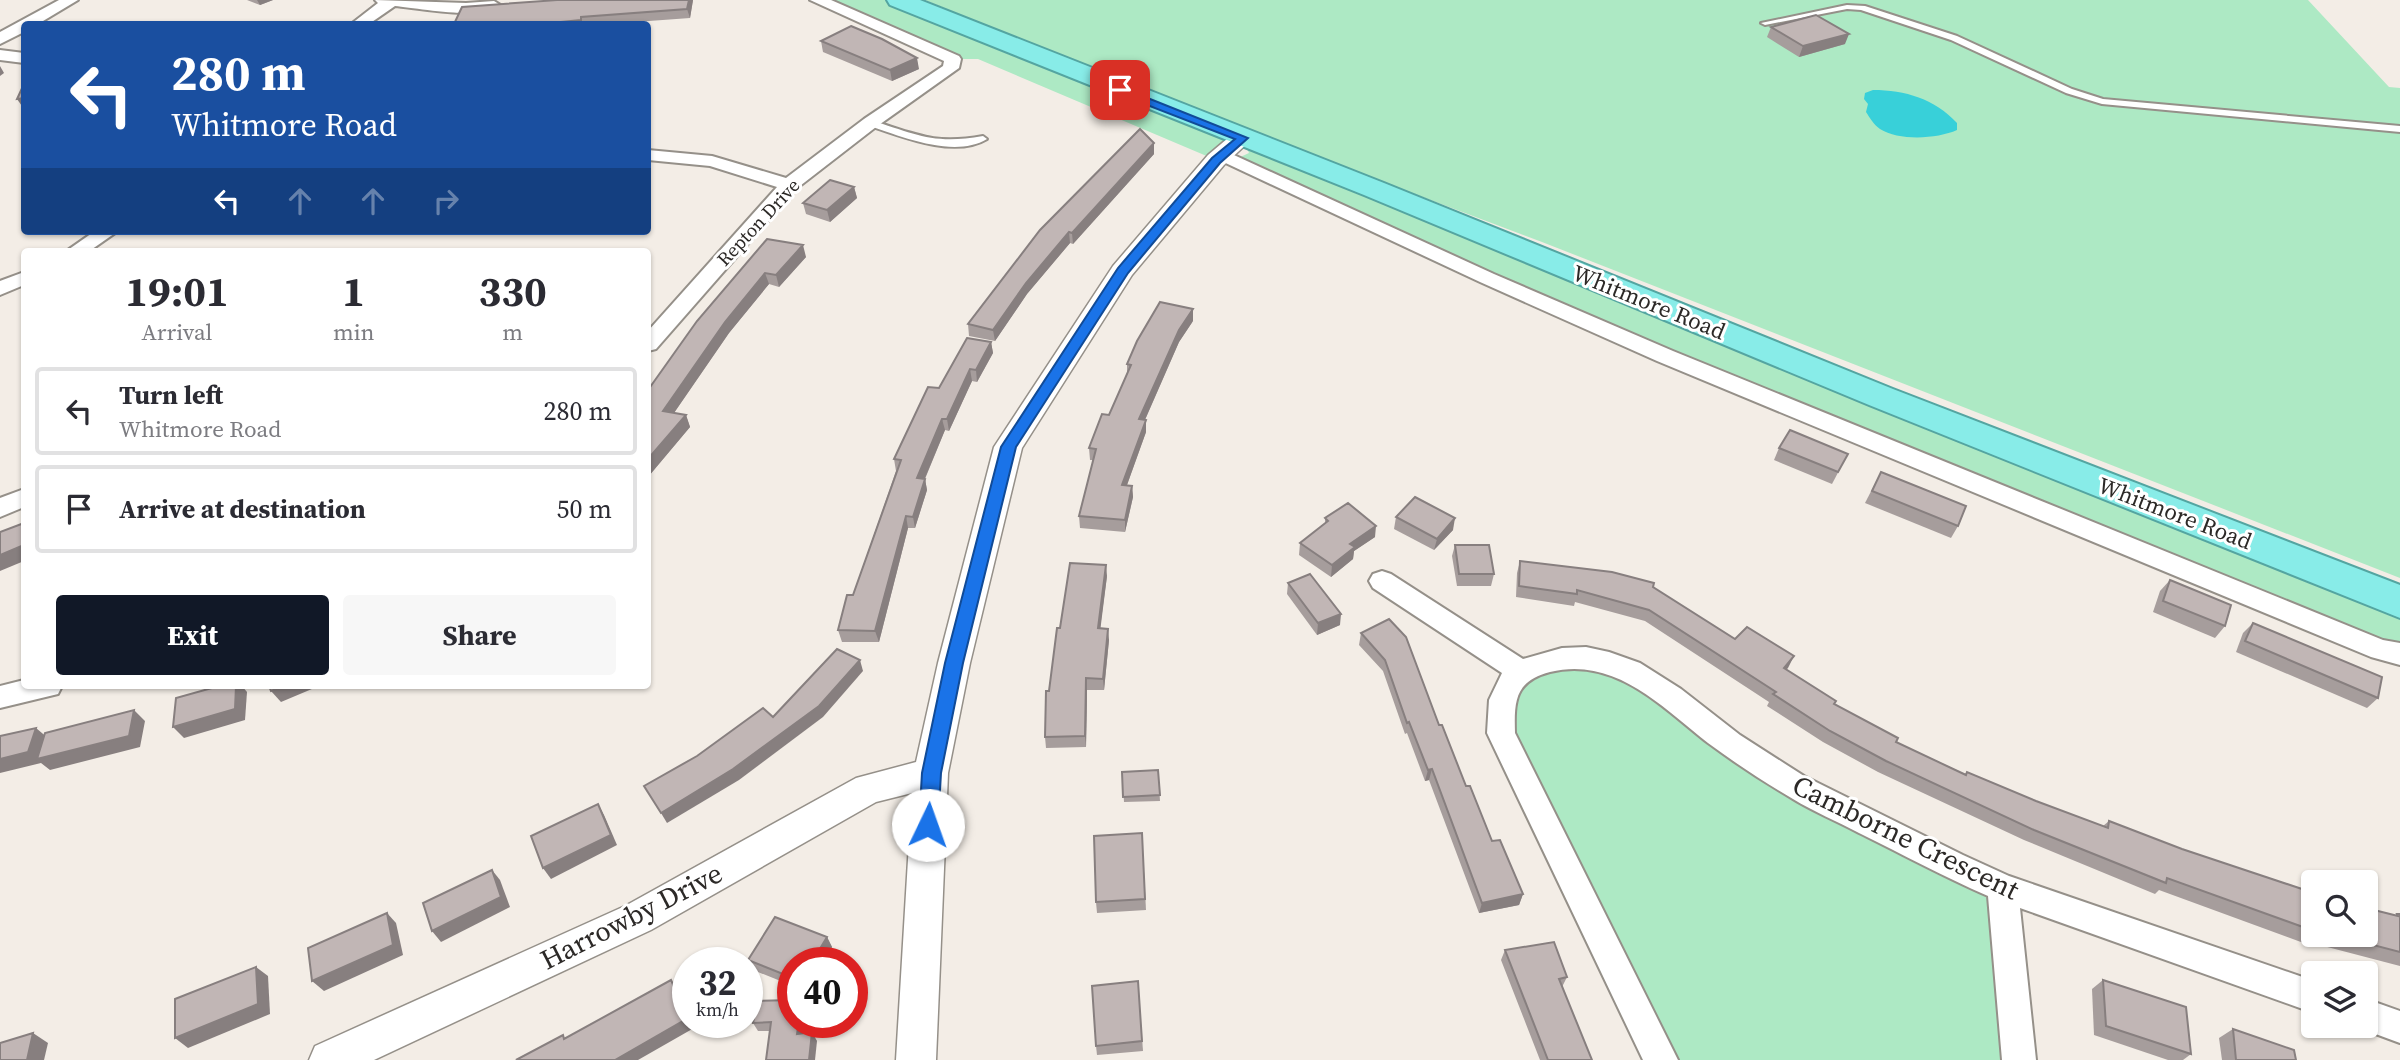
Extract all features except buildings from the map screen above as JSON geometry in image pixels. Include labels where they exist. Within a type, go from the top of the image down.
[{"type":"highway","name":"Whitmore Road","points":[[899,0],[1233,146],[1374,189],[1881,397],[2400,602]]},
{"type":"street","points":[[31,21],[70,0]]},
{"type":"street","name":"Repton Drive","points":[[651,341],[789,185],[870,123],[951,68],[953,59],[818,0]]},
{"type":"street","points":[[363,21],[387,1],[467,8],[504,5]]},
{"type":"street","points":[[0,38],[21,27]]},
{"type":"street","points":[[0,55],[21,58]]},
{"type":"street","points":[[916,1060],[931,773],[954,663],[1008,447],[1122,271],[1233,146]]},
{"type":"street","name":"Whitmore Road","points":[[1233,146],[1456,264],[1665,356],[2380,650],[2400,654]]},
{"type":"street","points":[[651,155],[712,161],[789,185]]},
{"type":"street","points":[[81,248],[102,235]]},
{"type":"street","points":[[0,289],[21,279]]},
{"type":"street","points":[[0,508],[21,499]]},
{"type":"street","points":[[1382,581],[1521,671],[1509,682],[1500,705],[1501,733],[1661,1060]]},
{"type":"street","name":"Camborne Crescent","points":[[1521,671],[1552,660],[1577,658],[1610,663],[1640,674],[1679,701],[1712,730],[1796,786],[1967,873],[2301,992]]},
{"type":"street","points":[[0,697],[35,689]]},
{"type":"street","name":"Harrowby Drive","points":[[329,1060],[638,918],[868,789],[931,773]]},
{"type":"street","points":[[2003,888],[2019,1060]]},
{"type":"street","points":[[2378,1019],[2400,1027]]},
{"type":"lane","points":[[1765,23],[1847,7],[1862,8],[1954,38],[2068,91],[2102,101],[2400,129]]},
{"type":"lane","points":[[870,123],[937,144],[957,145],[983,139]]},
{"type":"green space","points":[[818,0],[899,0],[2400,601],[2400,654],[1704,373],[1236,159],[1249,153],[1242,138],[1216,160],[978,59],[953,59]]},
{"type":"green space","points":[[925,0],[2308,0],[2389,87],[2400,88],[2400,578],[1542,242],[1125,85]]},
{"type":"green space","points":[[1610,663],[1796,786],[2003,888],[2019,1060],[1661,1060],[1501,733],[1521,672]]},
{"type":"water","points":[[1873,90],[1908,94],[1929,102],[1957,123],[1957,130],[1918,137],[1888,133],[1876,126],[1866,112],[1868,104],[1864,99],[1865,93]]},
{"type":"route","points":[[928,825],[931,773],[954,663],[1008,447],[1122,271],[1216,160],[1242,138],[1120,90]]}]
